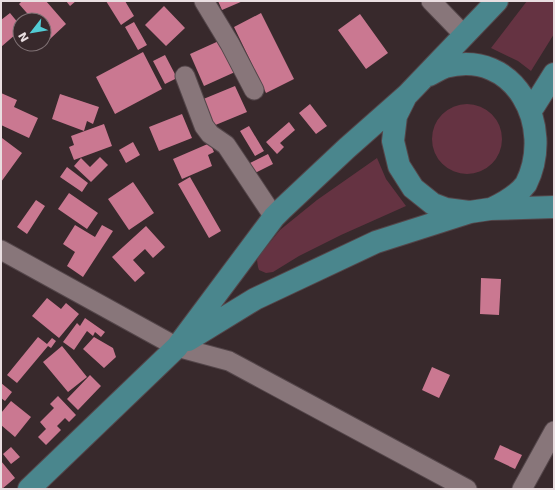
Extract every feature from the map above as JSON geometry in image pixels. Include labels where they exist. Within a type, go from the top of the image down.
[{"type":"main road","points":[[29,489],[177,347],[274,217],[347,148],[407,95],[497,1]]},
{"type":"main road","points":[[177,347],[255,298],[369,245],[506,202],[525,185],[538,163],[542,140],[538,116],[528,95],[511,78],[490,68],[467,64],[444,68],[423,78]]},
{"type":"main road","points":[[534,106],[554,74]]},
{"type":"main road","points":[[407,95],[396,116],[393,142],[399,166],[413,188],[433,204],[446,209],[480,211],[554,207]]},
{"type":"main road","points":[[534,106],[554,113]]},
{"type":"street","points":[[204,1],[230,44],[254,90]]},
{"type":"street","points":[[431,1],[464,36]]},
{"type":"street","points":[[185,76],[204,126],[210,134],[226,145],[234,155],[274,217]]},
{"type":"street","points":[[1,250],[177,347],[229,361],[468,489]]},
{"type":"street","points":[[522,489],[554,431]]},
{"type":"shaded area","points":[[527,1],[554,1],[554,34],[531,71],[518,61],[491,48]]},
{"type":"shaded area","points":[[467,104],[480,107],[492,114],[499,126],[502,139],[499,152],[492,164],[480,171],[467,174],[454,171],[442,164],[435,152],[432,139],[435,126],[442,114],[454,107]]},
{"type":"shaded area","points":[[377,158],[386,179],[406,206],[341,235],[299,256],[273,272],[266,273],[259,270],[257,260],[258,257],[280,230],[317,200]]},
{"type":"building","points":[[22,1],[46,1],[66,24],[52,37],[52,12],[26,12],[19,4]]},
{"type":"building","points":[[66,1],[76,1],[70,6]]},
{"type":"building","points":[[106,1],[125,1],[134,16],[121,25]]},
{"type":"building","points":[[218,1],[243,1],[222,10]]},
{"type":"building","points":[[164,6],[185,28],[166,46],[145,25]]},
{"type":"building","points":[[10,13],[12,15],[12,37],[1,47],[1,20]]},
{"type":"building","points":[[261,13],[294,79],[266,93],[234,27]]},
{"type":"building","points":[[360,14],[388,53],[366,69],[338,30]]},
{"type":"building","points":[[134,22],[147,45],[138,50],[125,27]]},
{"type":"building","points":[[221,40],[235,72],[204,86],[190,54]]},
{"type":"building","points":[[143,52],[162,89],[115,114],[96,77]]},
{"type":"building","points":[[165,55],[177,78],[165,84],[153,61]]},
{"type":"building","points":[[235,86],[247,112],[213,126],[201,100]]},
{"type":"building","points":[[1,93],[17,100],[14,107],[38,118],[29,138],[1,125]]},
{"type":"building","points":[[60,94],[99,107],[93,124],[87,121],[84,131],[52,119]]},
{"type":"building","points":[[310,104],[327,126],[316,134],[299,113]]},
{"type":"building","points":[[182,114],[192,138],[159,151],[149,127]]},
{"type":"building","points":[[289,122],[295,130],[280,143],[284,147],[277,154],[266,142]]},
{"type":"building","points":[[104,124],[112,146],[74,160],[69,147],[74,145],[71,136]]},
{"type":"building","points":[[249,126],[264,151],[255,156],[240,131]]},
{"type":"building","points":[[2,138],[22,153],[1,182],[1,139]]},
{"type":"building","points":[[133,142],[140,155],[126,163],[119,150]]},
{"type":"building","points":[[210,143],[214,152],[208,155],[212,166],[182,179],[173,159]]},
{"type":"building","points":[[268,154],[273,164],[251,175],[246,165]]},
{"type":"building","points":[[100,157],[108,165],[91,182],[74,166],[81,158],[90,167]]},
{"type":"building","points":[[67,167],[88,183],[82,192],[60,177]]},
{"type":"building","points":[[190,177],[221,231],[209,238],[178,184]]},
{"type":"building","points":[[133,182],[154,213],[129,230],[108,199]]},
{"type":"building","points":[[69,193],[98,213],[87,229],[58,209]]},
{"type":"building","points":[[36,200],[45,206],[27,234],[17,227]]},
{"type":"building","points":[[75,225],[95,237],[102,225],[113,231],[83,277],[67,266],[75,252],[63,244]]},
{"type":"building","points":[[146,226],[165,247],[153,258],[145,249],[133,260],[145,273],[135,282],[112,257]]},
{"type":"building","points":[[481,278],[501,279],[499,315],[480,314]]},
{"type":"building","points":[[47,298],[61,309],[66,303],[79,314],[59,338],[32,316]]},
{"type":"building","points":[[85,318],[105,332],[101,337],[95,332],[93,336],[87,331],[74,350],[63,342],[77,323],[80,326]]},
{"type":"building","points":[[38,337],[47,344],[52,338],[56,341],[51,348],[48,346],[17,383],[7,375]]},
{"type":"building","points":[[94,337],[113,348],[116,357],[104,368],[83,349]]},
{"type":"building","points":[[62,346],[87,377],[68,392],[43,362]]},
{"type":"building","points":[[432,367],[450,375],[439,398],[422,390]]},
{"type":"building","points":[[90,375],[101,386],[78,410],[67,399]]},
{"type":"building","points":[[1,383],[12,392],[5,401],[1,398]]},
{"type":"building","points":[[58,396],[76,415],[69,422],[65,418],[57,426],[61,430],[46,445],[38,437],[46,429],[40,422],[54,408],[50,404]]},
{"type":"building","points":[[11,401],[31,417],[15,437],[1,425],[1,413]]},
{"type":"building","points":[[500,445],[522,455],[515,469],[494,459]]},
{"type":"building","points":[[11,447],[20,457],[11,464],[3,454]]},
{"type":"building","points":[[1,461],[15,478],[2,489],[1,489]]}]
